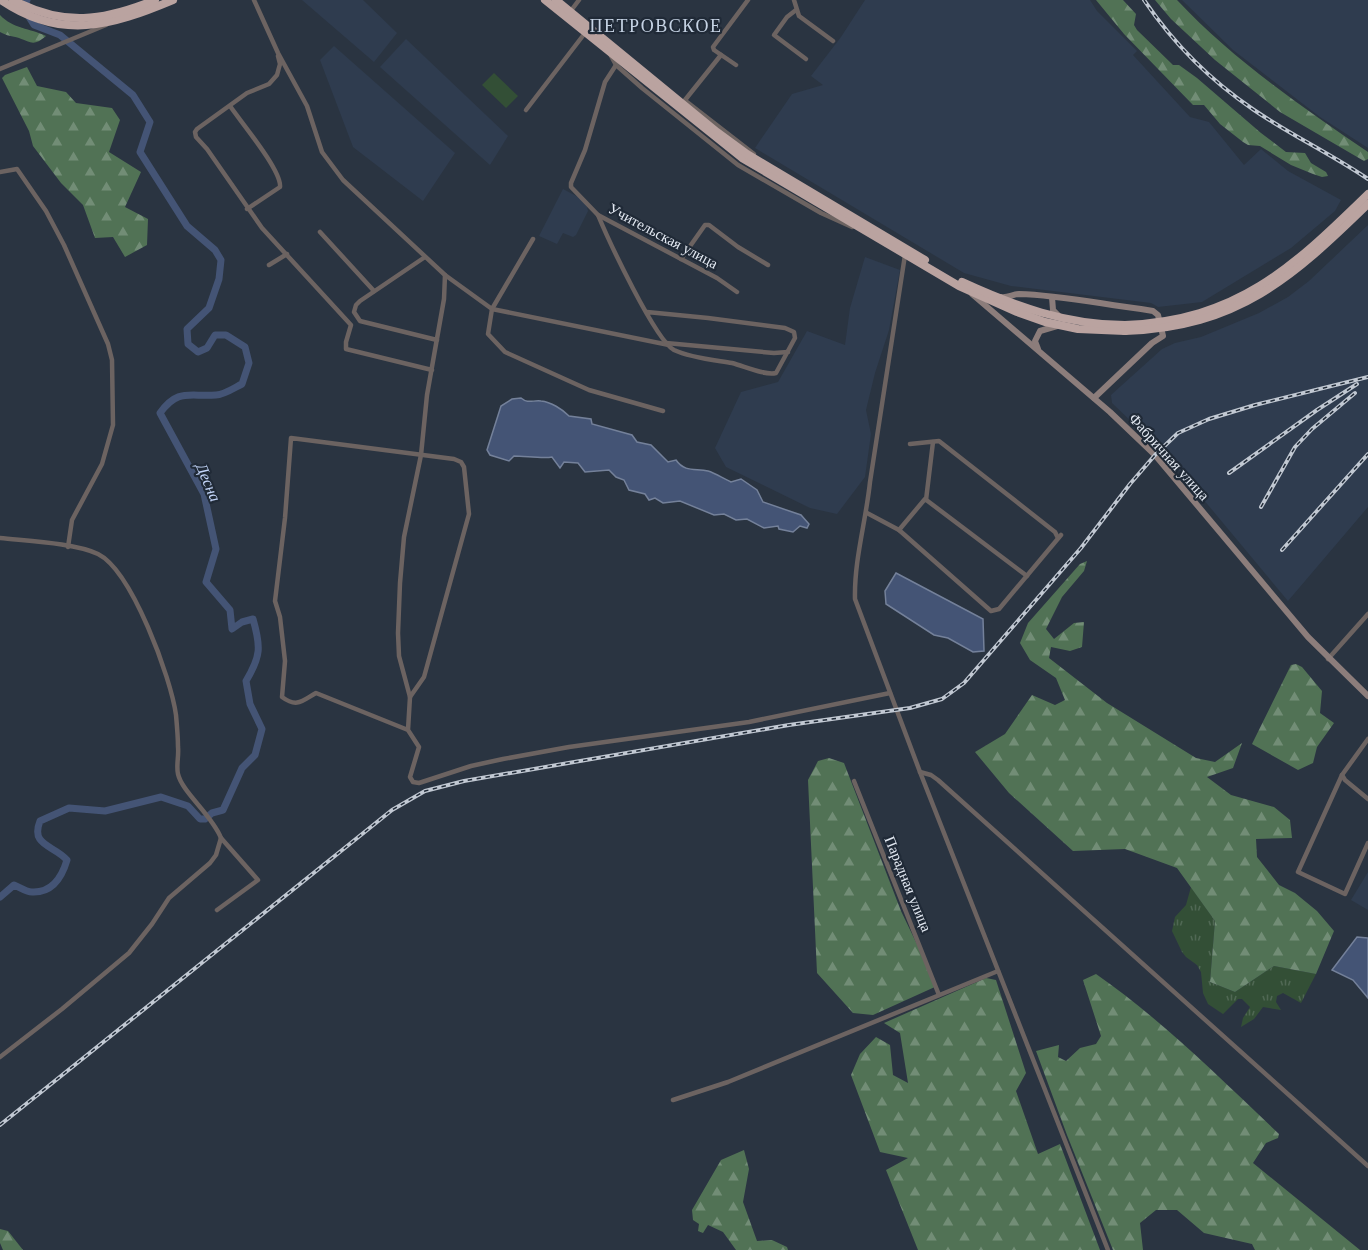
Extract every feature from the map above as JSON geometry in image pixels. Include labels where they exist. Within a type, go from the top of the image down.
[{"type":"highway","points":[[1,0],[20,11],[44,20],[77,22],[114,22],[133,17],[173,0]]},
{"type":"highway","points":[[13,0],[45,14],[77,22],[122,13],[155,0]]},
{"type":"highway","points":[[545,0],[742,158],[971,292],[1017,312],[1066,323]]},
{"type":"highway","points":[[556,0],[717,132],[769,168],[961,281],[1078,329],[1155,329],[1212,316],[1252,299],[1294,272],[1368,204]]},
{"type":"highway","points":[[1125,328],[1183,317],[1221,306],[1249,293],[1277,276],[1303,256],[1368,194]]},
{"type":"street","points":[[254,0],[278,53],[307,106],[322,152],[343,180],[445,275],[492,309],[668,344],[774,353],[788,352]]},
{"type":"street","points":[[570,12],[579,0]]},
{"type":"street","points":[[736,65],[714,50],[714,44],[748,0]]},
{"type":"street","points":[[794,0],[799,16],[833,41]]},
{"type":"street","points":[[796,10],[787,17],[774,35],[806,59]]},
{"type":"street","points":[[0,69],[114,22]]},
{"type":"street","points":[[526,110],[585,33]]},
{"type":"street","points":[[599,35],[611,40],[755,154],[769,168]]},
{"type":"street","points":[[608,51],[616,65],[695,133],[738,165],[842,224],[864,230]]},
{"type":"street","points":[[278,53],[280,64],[277,75],[269,84],[247,93],[198,129],[196,134],[247,210],[351,325],[346,349],[432,370]]},
{"type":"street","points":[[685,100],[720,55]]},
{"type":"street","name":"Учительская улица","points":[[616,65],[605,82],[585,150],[571,187],[598,215],[717,278],[737,292]]},
{"type":"street","points":[[230,106],[280,180],[280,187],[247,210]]},
{"type":"street","points":[[0,172],[16,169],[46,211],[76,270],[108,344],[112,360],[113,425],[102,464],[72,520],[68,547]]},
{"type":"street","points":[[598,215],[647,312],[674,350],[769,374],[776,373],[795,338],[791,330],[647,312]]},
{"type":"street","points":[[681,259],[705,225],[709,225],[738,247],[768,265]]},
{"type":"street","points":[[320,232],[375,291]]},
{"type":"street","points":[[532,239],[492,309],[488,334],[505,352],[589,390],[663,411]]},
{"type":"street","points":[[269,265],[287,254]]},
{"type":"street","points":[[905,255],[867,513],[854,580],[855,599],[920,772],[1108,1250]]},
{"type":"street","points":[[425,257],[356,305],[355,314],[360,321],[437,340]]},
{"type":"street","points":[[408,730],[410,697],[399,656],[398,633],[404,537],[421,455],[427,395],[444,299],[445,275]]},
{"type":"street","name":"Фабричная улица","points":[[971,292],[1094,398],[1155,455],[1298,626],[1328,659],[1368,696]]},
{"type":"street","points":[[994,296],[1008,297],[1017,294],[1052,297],[1153,311],[1160,317],[1163,336],[1152,343],[1094,398]]},
{"type":"street","points":[[1052,297],[1054,312],[1066,323]]},
{"type":"street","points":[[1041,354],[1036,345],[1038,334],[1043,328],[1066,323]]},
{"type":"street","points":[[410,697],[424,677],[470,514],[464,466],[454,459],[291,438],[285,518],[275,601],[280,617],[285,661],[282,697],[290,703],[299,703],[316,693],[408,730],[419,747],[410,777],[413,782],[419,783],[471,766],[503,759],[570,747],[749,722],[890,693]]},
{"type":"street","points":[[867,513],[899,530],[991,611],[999,609],[1060,537],[939,441],[910,444]]},
{"type":"street","points":[[899,530],[926,500],[933,442]]},
{"type":"street","points":[[926,500],[1027,576]]},
{"type":"street","points":[[0,538],[95,553],[107,560],[139,608],[162,662],[172,697],[178,734],[180,781],[211,819],[221,838],[258,880],[217,910]]},
{"type":"street","points":[[1328,659],[1368,614]]},
{"type":"street","points":[[1368,739],[1342,775],[1298,872],[1345,894],[1368,843]]},
{"type":"street","points":[[920,772],[938,780],[1368,1166]]},
{"type":"street","points":[[1342,775],[1368,799]]},
{"type":"street","name":"Парадная улица","points":[[854,782],[939,995]]},
{"type":"street","points":[[0,1057],[62,1010],[129,953],[170,898],[210,863],[216,855],[221,838]]},
{"type":"street","points":[[673,1100],[728,1082],[998,971]]},
{"type":"shaded area","points":[[302,0],[363,0],[397,33],[374,62]]},
{"type":"shaded area","points":[[865,0],[1090,0],[1097,11],[1137,51],[1133,55],[1190,117],[1209,122],[1244,165],[1261,149],[1288,171],[1341,200],[1335,211],[1291,248],[1202,302],[1158,307],[1151,303],[1011,286],[964,273],[755,148],[792,94],[823,85],[811,76],[841,37]]},
{"type":"shaded area","points":[[1182,0],[1368,0],[1368,148],[1320,117],[1233,50]]},
{"type":"shaded area","points":[[406,39],[508,136],[490,165],[380,67]]},
{"type":"shaded area","points":[[334,46],[455,153],[423,201],[353,147],[320,60]]},
{"type":"shaded area","points":[[563,189],[582,199],[588,211],[576,235],[573,237],[563,233],[557,244],[539,236]]},
{"type":"shaded area","points":[[1368,225],[1368,507],[1288,601],[1168,457],[1112,403],[1111,395],[1162,349],[1175,343],[1201,337],[1259,313],[1288,297],[1309,281]]},
{"type":"shaded area","points":[[865,257],[900,270],[889,330],[866,410],[871,434],[865,477],[837,514],[810,508],[726,467],[715,448],[741,392],[778,382],[807,331],[845,345],[850,308]]},
{"type":"shaded area","points":[[521,398],[549,403],[560,408],[569,416],[591,419],[592,424],[632,435],[637,442],[651,445],[668,462],[676,460],[683,467],[708,471],[731,482],[741,479],[757,490],[763,502],[801,515],[809,524],[807,528],[800,526],[793,532],[779,529],[778,526],[764,528],[747,519],[736,520],[724,514],[714,515],[680,501],[663,503],[655,498],[649,500],[645,494],[629,490],[624,480],[616,477],[609,470],[585,472],[578,463],[564,462],[560,468],[552,457],[514,456],[509,461],[490,455],[487,450],[501,406],[512,399]]},
{"type":"shaded area","points":[[896,573],[983,619],[984,651],[973,652],[948,638],[934,635],[886,604],[885,591]]},
{"type":"shaded area","points":[[1368,872],[1368,910],[1351,900]]},
{"type":"shaded area","points":[[1357,937],[1368,938],[1368,998],[1353,980],[1332,970]]},
{"type":"green space","points":[[1096,0],[1123,0],[1136,14],[1134,25],[1137,30],[1173,65],[1179,65],[1197,78],[1286,152],[1305,153],[1311,163],[1326,172],[1328,176],[1313,174],[1291,165],[1260,146],[1248,145],[1220,124],[1204,105],[1193,105],[1124,34]]},
{"type":"green space","points":[[1155,0],[1177,0],[1198,22],[1244,62],[1368,152],[1368,159],[1364,161],[1280,112],[1215,60],[1171,19]]},
{"type":"green space","points":[[0,15],[16,26],[46,36],[33,43],[0,32]]},
{"type":"green space","points":[[27,67],[37,86],[66,92],[76,103],[112,108],[120,120],[109,152],[141,172],[125,207],[148,219],[147,245],[125,257],[113,237],[95,238],[83,205],[61,183],[33,146],[29,131],[2,78]]},
{"type":"green space","points":[[494,73],[518,96],[506,108],[482,85]]},
{"type":"green space","points":[[1087,561],[1084,571],[1062,597],[1046,629],[1054,639],[1074,623],[1084,622],[1082,647],[1070,651],[1051,647],[1049,658],[1107,703],[1196,758],[1215,762],[1242,743],[1233,768],[1207,777],[1231,795],[1274,807],[1290,820],[1292,838],[1256,839],[1257,857],[1279,885],[1295,893],[1317,911],[1334,931],[1316,974],[1274,966],[1235,992],[1210,982],[1215,921],[1177,868],[1125,849],[1073,851],[1009,793],[975,752],[1005,734],[1032,695],[1055,705],[1065,700],[1056,678],[1030,660],[1020,643],[1028,623],[1080,564]]},
{"type":"green space","points":[[1296,664],[1302,667],[1322,691],[1320,713],[1334,723],[1317,747],[1313,763],[1298,770],[1252,744],[1291,665]]},
{"type":"green space","points":[[829,758],[844,763],[901,911],[937,986],[873,1015],[853,1013],[817,973],[808,780],[818,761]]},
{"type":"green space","points":[[1191,887],[1215,921],[1210,982],[1235,992],[1274,966],[1316,974],[1301,1003],[1283,993],[1277,996],[1276,1002],[1281,1010],[1263,1007],[1254,1019],[1241,1027],[1243,1018],[1250,1007],[1242,999],[1238,999],[1223,1014],[1208,1004],[1203,993],[1201,972],[1197,965],[1182,952],[1172,931],[1175,917],[1186,905]]},
{"type":"green space","points":[[1096,974],[1167,1030],[1279,1134],[1278,1138],[1266,1143],[1253,1163],[1360,1250],[1255,1250],[1252,1244],[1204,1233],[1177,1210],[1156,1210],[1140,1223],[1143,1250],[1113,1250],[1036,1051],[1059,1045],[1058,1057],[1066,1061],[1080,1048],[1096,1044],[1101,1036],[1083,980]]},
{"type":"green space","points":[[986,978],[996,980],[1026,1073],[1016,1091],[1038,1154],[1060,1144],[1100,1250],[918,1250],[886,1170],[908,1158],[880,1152],[851,1075],[860,1054],[876,1037],[890,1045],[893,1075],[908,1083],[900,1033],[884,1023]]},
{"type":"green space","points":[[744,1150],[749,1169],[743,1202],[757,1241],[772,1240],[787,1247],[788,1250],[736,1250],[723,1232],[708,1225],[703,1233],[698,1231],[699,1224],[693,1220],[692,1210],[721,1160]]},
{"type":"green space","points":[[0,1229],[8,1231],[23,1250],[3,1250],[0,1243]]},
{"type":"waterway","name":"Десна","points":[[0,897],[14,885],[30,892],[39,892],[51,887],[59,878],[67,860],[41,840],[38,836],[38,829],[40,821],[69,808],[105,811],[161,797],[188,806],[200,819],[205,819],[212,813],[223,810],[242,768],[255,755],[262,729],[250,704],[246,681],[255,665],[258,651],[253,619],[242,622],[232,629],[230,610],[206,582],[216,549],[204,494],[160,413],[166,405],[179,397],[219,395],[242,384],[249,363],[245,347],[226,335],[215,335],[207,348],[198,352],[188,344],[187,329],[209,308],[219,279],[221,260],[215,250],[187,226],[140,152],[150,122],[133,95],[60,35],[34,25],[29,17],[27,0]]},
{"type":"railway","points":[[1144,0],[1180,46],[1238,99],[1368,179]]},
{"type":"railway","points":[[0,1125],[392,810],[425,791],[464,781],[789,725],[910,708],[942,699],[964,683],[1081,548],[1130,484],[1178,433],[1209,419],[1255,405],[1368,377]]},
{"type":"railway","points":[[1229,473],[1357,384]]},
{"type":"railway","points":[[1261,507],[1295,447],[1312,429],[1355,393]]},
{"type":"railway","points":[[1282,550],[1368,454]]},
{"type":"district","name":"ПЕТРОВСКОЕ","points":[[656,26]]}]
